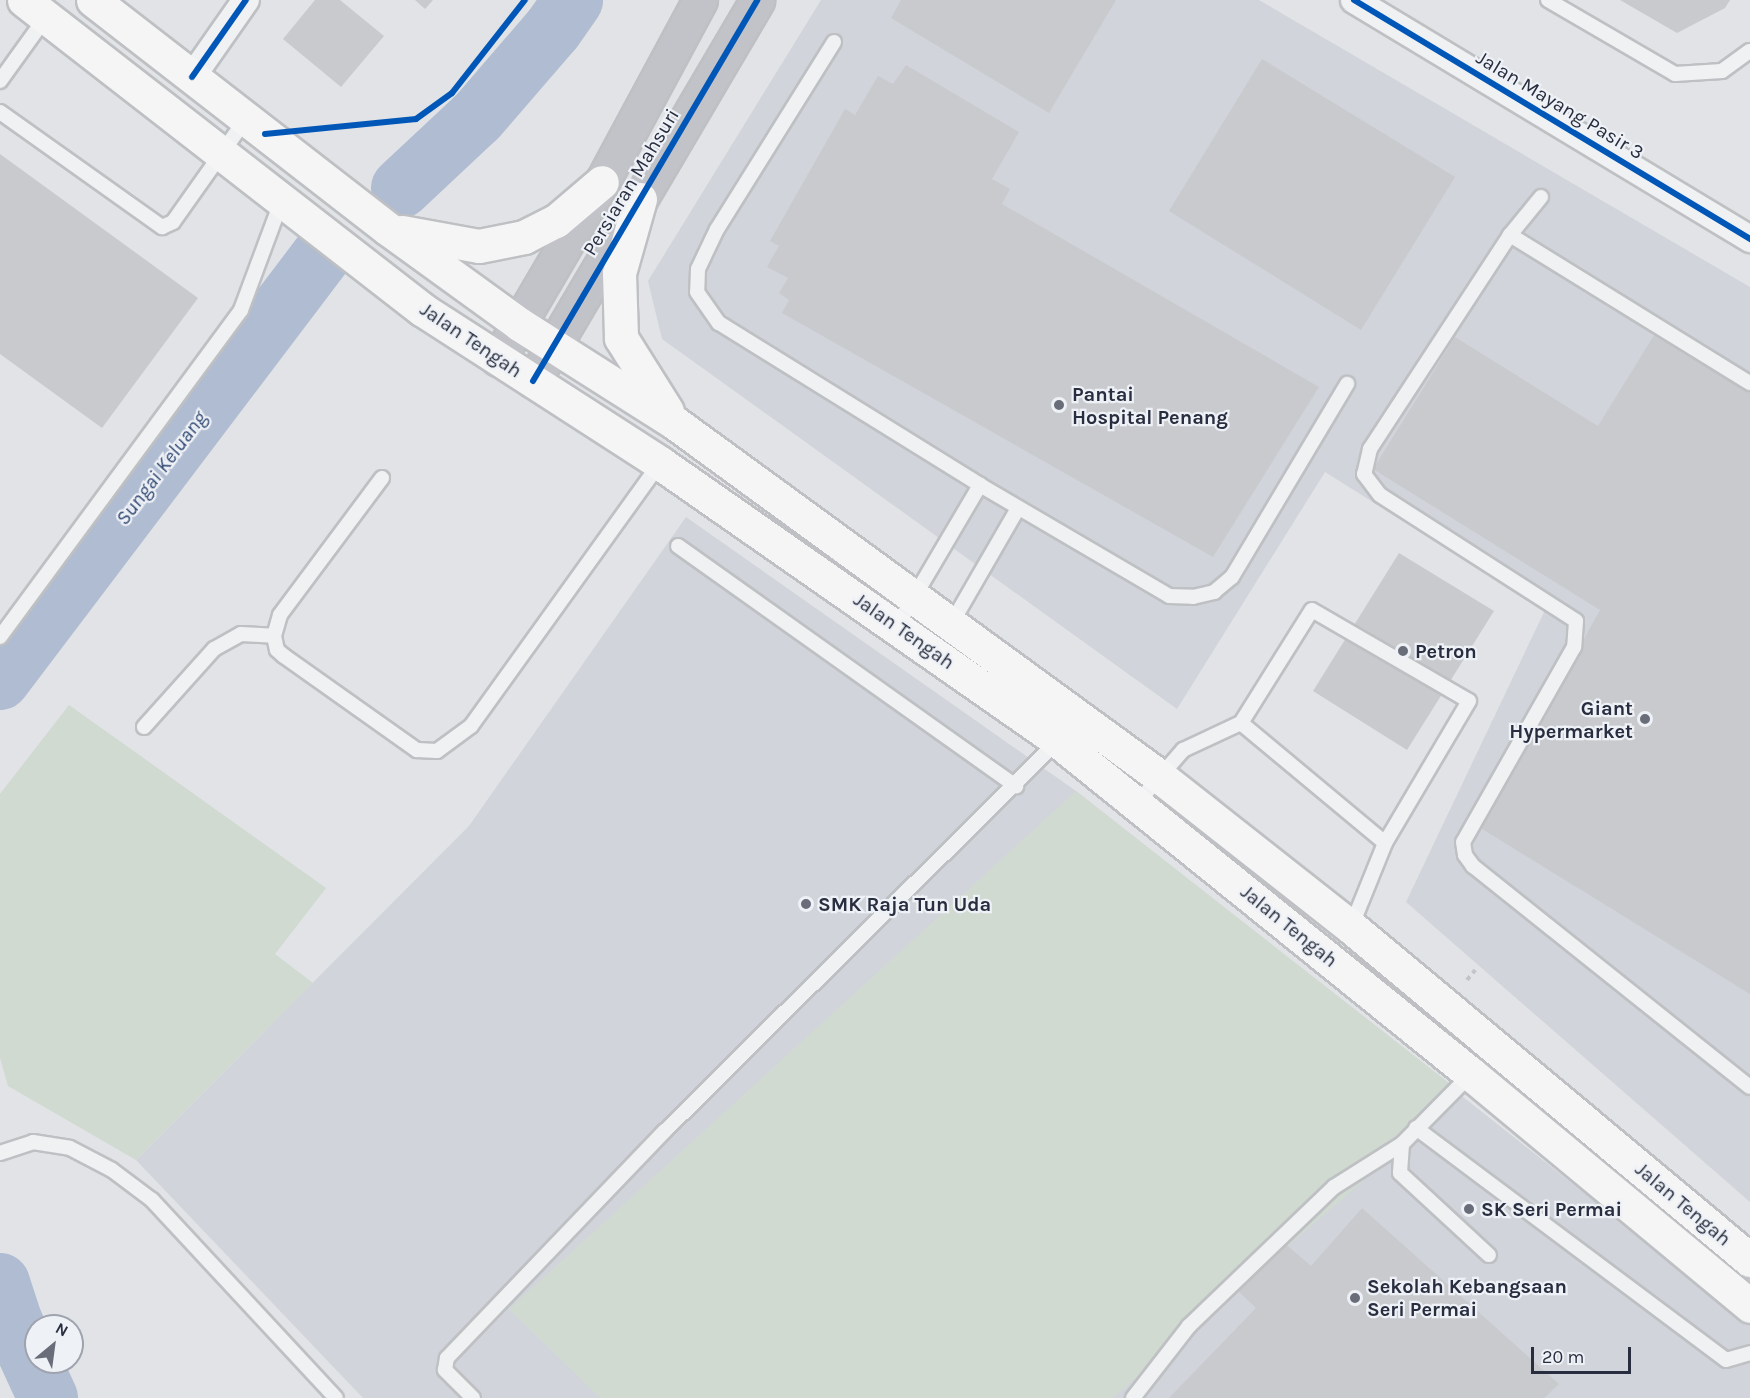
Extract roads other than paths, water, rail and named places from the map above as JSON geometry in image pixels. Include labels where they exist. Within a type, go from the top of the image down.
[{"type":"main road","name":"Jalan Tengah","points":[[93,0],[388,229],[519,324],[675,423],[914,597],[943,638],[1058,741],[1138,802],[1750,1306]]},
{"type":"main road","name":"Jalan Tengah","points":[[35,8],[423,310],[660,463],[897,626],[943,638],[1159,776],[1351,927],[1750,1260]]},
{"type":"main road","points":[[388,229],[479,246],[524,237],[556,221],[602,182]]},
{"type":"main road","points":[[640,199],[619,273],[621,338],[675,423]]},
{"type":"street","points":[[192,77],[246,0]]},
{"type":"street","name":"Persiaran Mahsuri","points":[[498,359],[602,182],[700,0]]},
{"type":"street","name":"Persiaran Mahsuri","points":[[533,381],[757,0]]},
{"type":"street","name":"Jalan Mayang Pasir 3","points":[[1354,0],[1750,239]]},
{"type":"lane","points":[[1548,0],[1675,74],[1722,71],[1750,51]]},
{"type":"lane","points":[[0,81],[35,8]]},
{"type":"lane","points":[[834,42],[717,229],[698,269],[697,292],[719,323],[980,485],[1169,596],[1193,597],[1214,592],[1232,577],[1347,384]]},
{"type":"lane","points":[[0,112],[162,227],[173,222],[246,119]]},
{"type":"lane","points":[[1541,197],[1510,235],[1371,449],[1364,474],[1380,495],[1576,621],[1574,647],[1463,842],[1463,849],[1473,866],[1750,1087]]},
{"type":"lane","points":[[0,637],[241,310],[282,200]]},
{"type":"lane","points":[[1510,235],[1750,383]]},
{"type":"lane","points":[[382,478],[280,615],[274,636],[277,650],[284,656],[417,750],[436,751],[471,726],[660,463]]},
{"type":"lane","points":[[897,626],[980,485]]},
{"type":"lane","points":[[943,638],[1018,508]]},
{"type":"lane","points":[[678,546],[1016,786]]},
{"type":"lane","points":[[1138,802],[1183,750],[1241,723],[1312,610],[1469,701],[1385,843],[1351,927]]},
{"type":"lane","points":[[144,727],[214,649],[241,634],[274,636]]},
{"type":"lane","points":[[1241,723],[1385,843]]},
{"type":"lane","points":[[473,1398],[445,1370],[447,1358],[665,1131],[1016,786],[1058,741]]},
{"type":"lane","points":[[1133,1398],[1189,1326],[1334,1187],[1402,1144],[1471,1074]]},
{"type":"lane","points":[[1416,1128],[1726,1360],[1750,1353]]},
{"type":"lane","points":[[0,1153],[33,1142],[70,1148],[112,1170],[152,1200],[336,1398]]},
{"type":"lane","points":[[1402,1144],[1400,1173],[1489,1254]]},
{"type":"waterway","points":[[401,188],[477,117],[553,29],[573,0]]},
{"type":"waterway","name":"Sungai Keluang","points":[[0,680],[321,256]]},
{"type":"waterway","name":"Sungai Keluang","points":[[0,1283],[12,1320],[48,1398]]},
{"type":"place","name":"Pantai Hospital Penang","points":[[1059,405]]},
{"type":"place","name":"Petron","points":[[1403,651]]},
{"type":"place","name":"Giant Hypermarket","points":[[1645,719]]},
{"type":"place","name":"SMK Raja Tun Uda","points":[[806,904]]},
{"type":"place","name":"SK Seri Permai","points":[[1469,1209]]},
{"type":"place","name":"Sekolah Kebangsaan Seri Permai","points":[[1355,1298]]}]
